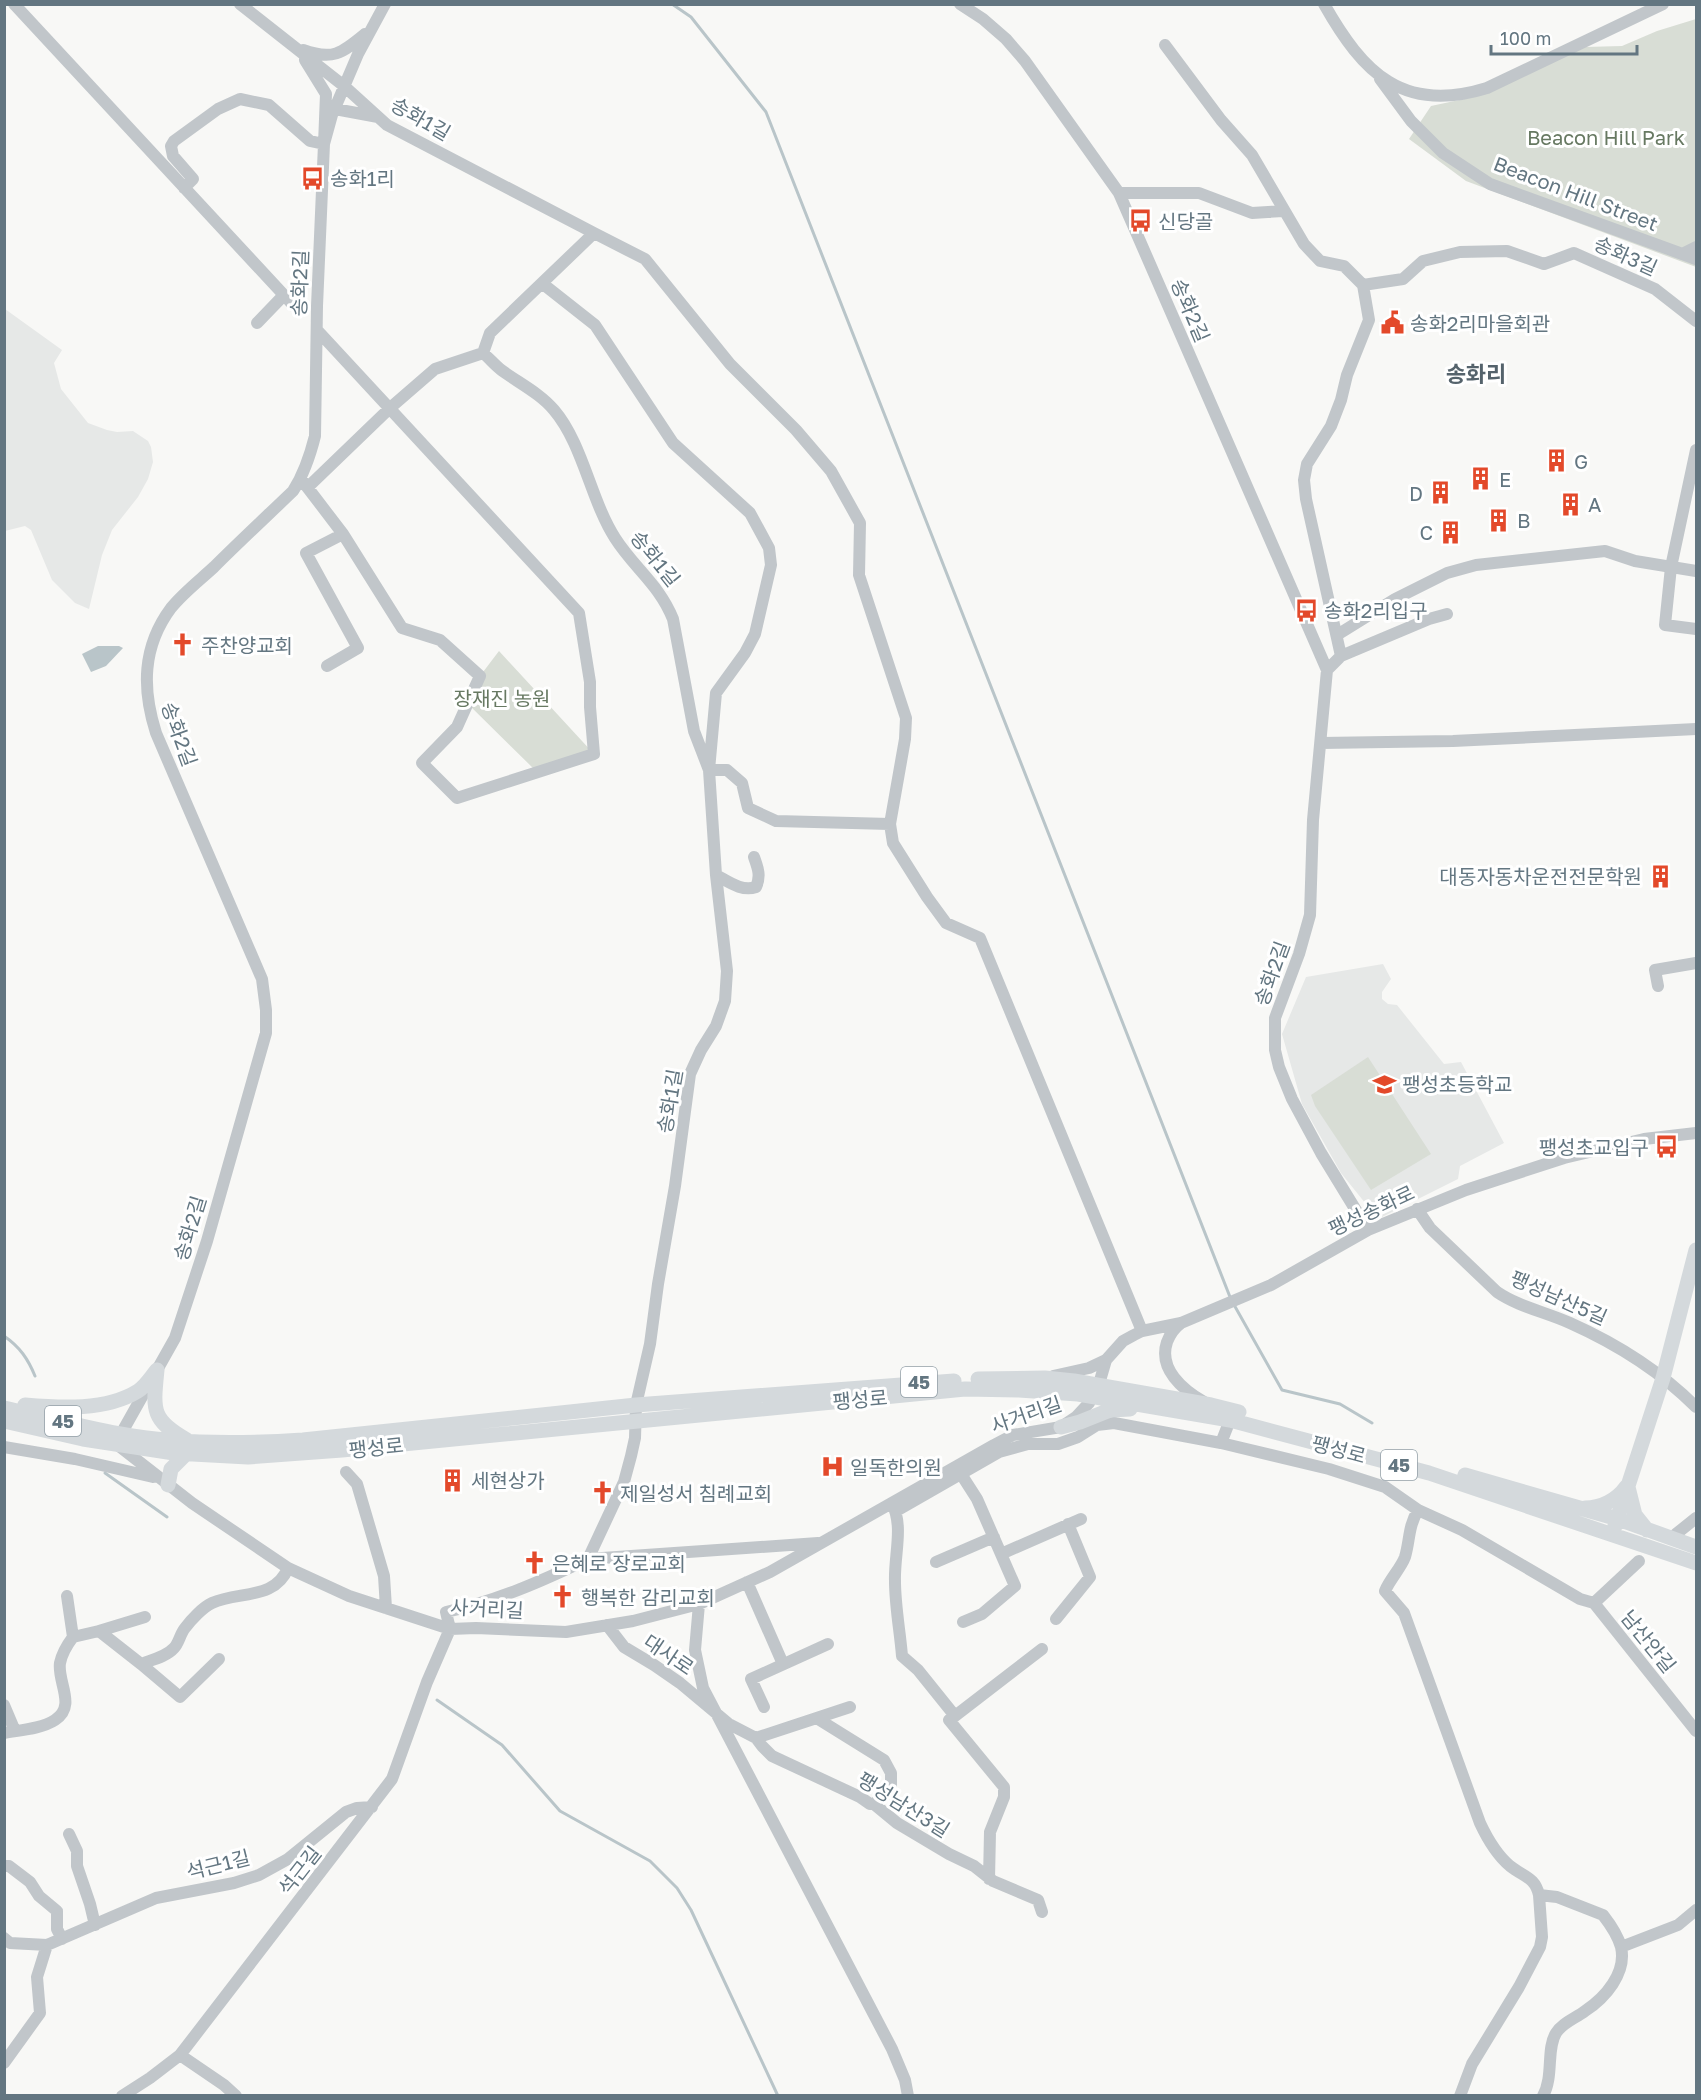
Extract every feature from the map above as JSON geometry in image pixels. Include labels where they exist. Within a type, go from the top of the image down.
[{"type":"main road","points":[[1612,1535],[1663,1378],[1696,1250]]},
{"type":"main road","points":[[4,1403],[72,1407],[108,1402],[140,1390],[157,1370]]},
{"type":"main road","points":[[157,1370],[155,1397],[159,1418],[188,1447],[163,1481]]},
{"type":"main road","name":"팽성로","points":[[636,1413],[920,1382],[1045,1378],[1096,1390],[1147,1407],[1230,1420],[1429,1473],[1696,1563]]},
{"type":"main road","name":"팽성로","points":[[4,1421],[54,1434],[188,1447],[965,1389],[1096,1390],[1211,1405],[1360,1444],[1617,1519],[1696,1547]]},
{"type":"main road","points":[[1061,1427],[1110,1410],[1147,1407]]},
{"type":"main road","name":"팽성로","points":[[4,1408],[120,1440]]},
{"type":"main road","points":[[1579,1508],[1591,1508],[1605,1503],[1622,1493],[1628,1484]]},
{"type":"main road","points":[[1628,1484],[1629,1497],[1635,1515],[1648,1530]]},
{"type":"street","points":[[14,4],[295,307]]},
{"type":"street","name":"송화1길","points":[[240,4],[344,86],[387,125],[645,259],[730,364],[796,430],[831,471],[860,523],[859,575],[906,718],[905,739],[890,824]]},
{"type":"street","name":"송화2길","points":[[120,1440],[175,1338],[207,1242],[266,1033],[262,979],[156,734],[149,711],[146,670],[155,635],[172,606],[304,483],[315,436],[324,144],[344,86],[385,4]]},
{"type":"street","name":"송화2길","points":[[960,4],[983,19],[1012,46],[1119,193],[1327,670],[1313,820],[1310,915],[1299,954],[1275,1018],[1275,1050],[1279,1067],[1292,1098],[1321,1153],[1368,1230]]},
{"type":"street","points":[[1324,4],[1339,32],[1358,58],[1375,74],[1397,87],[1420,94],[1440,96],[1467,94],[1487,87],[1661,6]]},
{"type":"street","points":[[297,48],[327,56],[343,52],[371,30]]},
{"type":"street","points":[[1165,45],[1221,120],[1252,155],[1304,244],[1320,261],[1344,266],[1363,285],[1369,320],[1347,375],[1331,426],[1307,464],[1304,480],[1306,499],[1341,656]]},
{"type":"street","points":[[184,188],[193,179],[173,156],[171,146],[174,141],[218,110],[240,99],[269,105],[310,141],[324,144],[326,94],[297,48]]},
{"type":"street","name":"Beacon Hill Street","points":[[1375,74],[1411,121],[1443,153],[1490,184],[1696,260]]},
{"type":"street","points":[[335,109],[378,117]]},
{"type":"street","points":[[1119,193],[1199,193],[1252,213],[1283,211]]},
{"type":"street","points":[[317,330],[390,408],[579,614],[590,682],[594,754],[457,798],[422,763],[457,727],[480,676],[440,640],[402,628],[343,534],[304,483],[390,408],[435,369],[483,352],[490,333],[594,233]]},
{"type":"street","points":[[1682,254],[1696,247]]},
{"type":"street","name":"송화3길","points":[[1363,285],[1403,279],[1422,261],[1461,252],[1507,251],[1544,264],[1574,253],[1655,289],[1696,321]]},
{"type":"street","points":[[543,284],[595,325],[674,442],[750,513],[769,548],[771,565],[755,634],[745,653],[716,693],[709,770],[728,770],[742,783],[748,808],[776,820],[890,824],[893,843],[946,923],[980,938],[1142,1330]]},
{"type":"street","points":[[257,323],[284,295]]},
{"type":"street","name":"송화1길","points":[[483,352],[498,368],[536,394],[554,410],[570,436],[614,537],[667,603],[673,619],[694,731],[709,770],[716,874],[727,971],[725,1001],[717,1026],[701,1050],[690,1074],[650,1344],[636,1413],[635,1438],[624,1482],[588,1559]]},
{"type":"street","points":[[1696,450],[1671,567],[1665,625],[1696,629]]},
{"type":"street","points":[[327,666],[358,648],[306,553],[343,534]]},
{"type":"street","points":[[1337,635],[1395,599],[1447,573],[1476,565],[1605,551],[1635,561],[1696,572]]},
{"type":"street","points":[[1327,670],[1341,656],[1428,619],[1447,614]]},
{"type":"street","points":[[1321,743],[1453,741],[1696,729]]},
{"type":"street","points":[[716,874],[733,885],[748,890],[756,887],[760,879],[754,857]]},
{"type":"street","points":[[1658,986],[1655,970],[1696,963]]},
{"type":"street","name":"팽성송화로","points":[[1096,1390],[1106,1360],[1124,1341],[1142,1330],[1181,1323],[1271,1285],[1368,1230],[1417,1209],[1466,1190],[1564,1158],[1644,1139],[1696,1133]]},
{"type":"street","name":"팽성남산5길","points":[[1417,1209],[1430,1228],[1507,1299],[1548,1314],[1616,1345],[1663,1378],[1696,1407]]},
{"type":"street","points":[[1181,1323],[1173,1330],[1167,1342],[1166,1362],[1179,1384],[1194,1396],[1211,1405]]},
{"type":"street","points":[[1045,1378],[1089,1368],[1106,1360]]},
{"type":"street","name":"사거리길","points":[[120,1440],[163,1481],[288,1568],[350,1596],[450,1629],[566,1632],[633,1621],[699,1604],[770,1572],[821,1542],[894,1506],[1013,1435],[1061,1427],[1076,1418],[1096,1390]]},
{"type":"street","points":[[1221,1443],[1230,1420]]},
{"type":"street","points":[[955,1716],[918,1670],[902,1656],[895,1582],[898,1527],[894,1506],[961,1474],[999,1452],[1012,1447],[1067,1442],[1103,1423],[1114,1423],[1221,1443],[1329,1469],[1385,1487],[1418,1510],[1461,1530],[1580,1599],[1594,1603],[1639,1562]]},
{"type":"street","points":[[4,1447],[75,1459],[163,1481]]},
{"type":"street","points":[[346,1472],[357,1484],[384,1576],[386,1608]]},
{"type":"street","points":[[961,1474],[977,1499],[1016,1586],[982,1614],[963,1622]]},
{"type":"street","points":[[1418,1510],[1411,1522],[1404,1558],[1390,1578],[1385,1591],[1404,1613],[1485,1834],[1510,1866],[1537,1885],[1539,1895],[1542,1937],[1540,1947],[1519,1987],[1472,2064],[1461,2096]]},
{"type":"street","points":[[1676,1534],[1696,1518]]},
{"type":"street","points":[[1001,1554],[1081,1519]]},
{"type":"street","points":[[1056,1619],[1090,1577],[1068,1524]]},
{"type":"street","points":[[936,1562],[994,1537]]},
{"type":"street","points":[[588,1559],[821,1542]]},
{"type":"street","name":"석근길","points":[[122,2096],[180,2055],[392,1779],[450,1629],[446,1612],[479,1605],[521,1590],[588,1559]]},
{"type":"street","points":[[141,1664],[167,1654],[175,1647],[184,1628],[211,1603],[261,1592],[276,1586],[288,1568]]},
{"type":"street","points":[[747,1582],[783,1664]]},
{"type":"street","points":[[67,1596],[73,1637]]},
{"type":"street","name":"남산안길","points":[[1594,1603],[1696,1731]]},
{"type":"street","points":[[699,1604],[695,1650],[703,1688],[892,2049],[908,2096]]},
{"type":"street","points":[[4,1705],[10,1732],[45,1725],[56,1720],[63,1713],[66,1702],[60,1663],[64,1650],[73,1637],[145,1617]]},
{"type":"street","name":"대사로","points":[[607,1625],[624,1647],[654,1665],[714,1710]]},
{"type":"street","points":[[99,1631],[180,1697],[219,1659]]},
{"type":"street","points":[[764,1707],[751,1679],[828,1644]]},
{"type":"street","points":[[989,1879],[990,1832],[1004,1797],[1004,1787],[949,1720],[1042,1649]]},
{"type":"street","points":[[756,1738],[850,1707]]},
{"type":"street","name":"팽성남산3길","points":[[714,1710],[729,1724],[756,1738],[772,1756],[874,1804],[897,1823],[974,1866],[989,1879],[1038,1900],[1042,1912]]},
{"type":"street","points":[[818,1719],[876,1754],[888,1766],[891,1773],[891,1790],[874,1804]]},
{"type":"street","name":"석근1길","points":[[4,1938],[10,1943],[47,1946],[156,1898],[234,1883],[259,1875],[288,1859],[346,1812],[357,1808],[372,1807]]},
{"type":"street","points":[[69,1834],[77,1851],[77,1866],[95,1925]]},
{"type":"street","points":[[4,1866],[9,1866],[30,1882],[39,1896],[57,1911],[57,1929],[62,1939]]},
{"type":"street","points":[[1539,1895],[1557,1897],[1603,1915],[1621,1947],[1622,1958],[1618,1972],[1605,1996],[1556,2033],[1548,2086],[1543,2096]]},
{"type":"street","points":[[1621,1947],[1678,1925],[1696,1910]]},
{"type":"street","points":[[4,2063],[40,2013],[37,1977],[47,1946]]},
{"type":"street","points":[[180,2055],[236,2096]]},
{"type":"shaded area","points":[[5,309],[62,350],[54,363],[61,389],[88,423],[117,432],[133,431],[148,441],[151,447],[153,462],[148,479],[138,497],[112,530],[102,555],[89,609],[75,603],[52,580],[31,530],[25,526],[5,531]]},
{"type":"shaded area","points":[[98,646],[123,648],[106,666],[91,672],[82,654]]},
{"type":"shaded area","name":"팽성초등학교","points":[[1383,964],[1391,979],[1382,992],[1382,999],[1388,1004],[1397,1005],[1444,1064],[1461,1062],[1504,1143],[1460,1166],[1458,1179],[1382,1217],[1374,1214],[1341,1173],[1302,1104],[1282,1034],[1306,977]]},
{"type":"green space","name":"Beacon Hill Park","points":[[1696,19],[1696,267],[1466,181],[1409,139],[1431,106],[1478,96],[1585,47],[1622,46],[1657,31]]},
{"type":"green space","name":"장재진 농원","points":[[499,651],[594,754],[536,771],[468,704],[480,676]]},
{"type":"green space","points":[[1368,1057],[1431,1154],[1371,1190],[1315,1106],[1311,1095]]},
{"type":"waterway","points":[[672,4],[691,17],[766,112],[1230,1297]]},
{"type":"waterway","points":[[1233,1303],[1282,1390],[1340,1404],[1372,1423]]},
{"type":"waterway","points":[[4,1336],[23,1354],[35,1376]]},
{"type":"waterway","points":[[105,1473],[167,1517]]},
{"type":"waterway","points":[[437,1700],[502,1745],[560,1811],[650,1861],[677,1888],[691,1910],[778,2096]]},
{"type":"place","name":"송화1리","points":[[312,178]]},
{"type":"place","name":"신당골","points":[[1140,221]]},
{"type":"place","name":"송화2리마을회관","points":[[1392,323]]},
{"type":"place","name":"G","points":[[1556,461]]},
{"type":"place","name":"E","points":[[1481,479]]},
{"type":"place","name":"D","points":[[1441,493]]},
{"type":"place","name":"A","points":[[1570,504]]},
{"type":"place","name":"B","points":[[1499,520]]},
{"type":"place","name":"C","points":[[1451,532]]},
{"type":"place","name":"송화2리입구","points":[[1306,610]]},
{"type":"place","name":"주찬양교회","points":[[183,645]]},
{"type":"place","name":"대동자동차운전전문학원","points":[[1660,876]]},
{"type":"place","name":"팽성초등학교","points":[[1384,1084]]},
{"type":"place","name":"팽성초교입구","points":[[1667,1147]]},
{"type":"place","name":"일독한의원","points":[[832,1467]]},
{"type":"place","name":"세현상가","points":[[453,1480]]},
{"type":"place","name":"제일성서 침례교회","points":[[602,1493]]},
{"type":"place","name":"은혜로 장로교회","points":[[534,1563]]},
{"type":"place","name":"행복한 감리교회","points":[[563,1597]]},
{"type":"district","name":"송화리","points":[[1476,373]]}]
